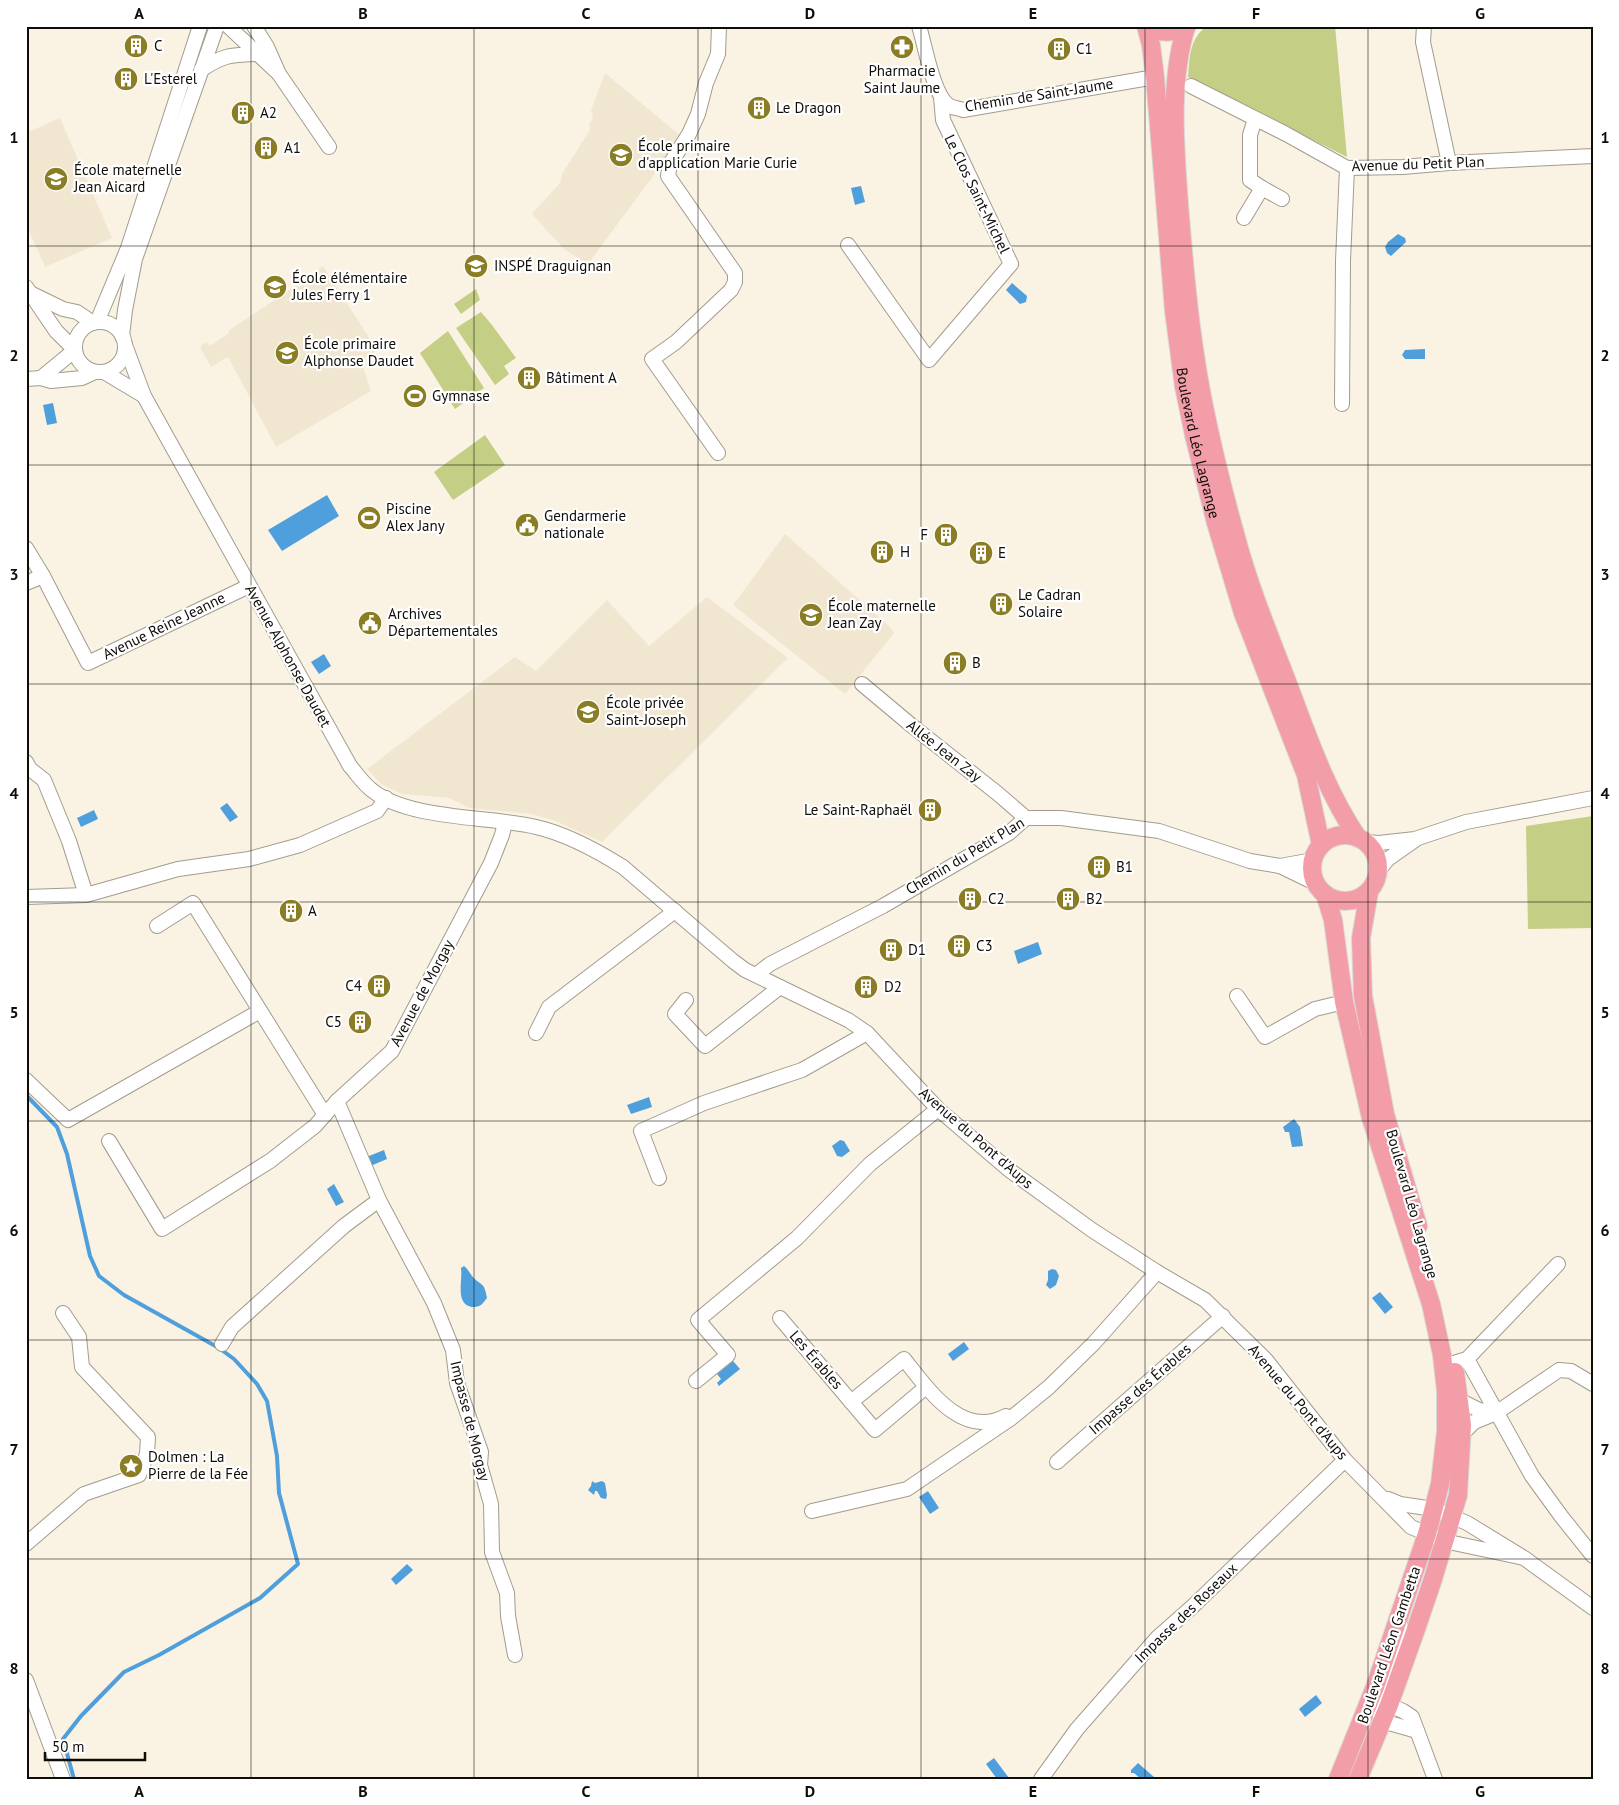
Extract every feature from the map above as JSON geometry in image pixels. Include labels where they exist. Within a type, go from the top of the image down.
[{"type":"main road","name":"Boulevard Léo Lagrange","points":[[1146,26],[1151,45],[1155,77],[1174,311],[1184,387],[1216,522],[1243,613],[1306,775],[1317,852]]},
{"type":"main road","points":[[1150,26],[1164,32],[1176,31],[1186,27]]},
{"type":"main road","name":"Boulevard Léo Lagrange","points":[[1186,27],[1178,62],[1175,152],[1195,356],[1214,453],[1237,543],[1319,767],[1349,824],[1362,840]]},
{"type":"main road","points":[[1348,835],[1362,840],[1376,855],[1378,871],[1373,886],[1369,892],[1352,901],[1333,899],[1320,888],[1312,871],[1317,852],[1329,839],[1338,836],[1348,835]]},
{"type":"main road","name":"Boulevard Léo Lagrange","points":[[1320,888],[1333,920],[1344,1002],[1371,1118],[1431,1304],[1442,1355],[1446,1391],[1454,1432],[1440,1484],[1442,1513]]},
{"type":"main road","name":"Boulevard Léo Lagrange","points":[[1369,892],[1362,938],[1363,996],[1385,1114],[1452,1343],[1461,1361],[1459,1400],[1462,1425],[1454,1432]]},
{"type":"main road","name":"Boulevard Léon Gambetta","points":[[1358,1779],[1378,1713],[1400,1614],[1435,1538],[1442,1513]]},
{"type":"main road","name":"Boulevard Léon Gambetta","points":[[1338,1779],[1378,1713],[1415,1632],[1434,1579],[1435,1538]]},
{"type":"street","points":[[95,323],[128,248],[200,26]]},
{"type":"street","points":[[26,379],[41,378],[50,381],[82,378],[113,369],[120,363],[124,355],[125,310],[135,259],[217,26]]},
{"type":"street","points":[[228,26],[279,74]]},
{"type":"street","points":[[254,26],[267,46],[279,74],[329,148]]},
{"type":"street","points":[[718,453],[652,359],[676,342],[697,323],[731,290],[735,282],[735,273],[668,176],[670,164],[689,134],[698,114],[706,83],[718,54],[719,26]]},
{"type":"street","points":[[920,26],[936,86],[941,97]]},
{"type":"street","points":[[1424,26],[1423,42],[1449,163]]},
{"type":"street","points":[[201,70],[220,58],[230,55],[256,54]]},
{"type":"street","name":"Chemin de Saint-Jaume","points":[[941,97],[947,104],[963,110],[1155,77]]},
{"type":"street","name":"Avenue du Petit Plan","points":[[1191,86],[1347,168],[1403,167],[1593,156]]},
{"type":"street","name":"Le Clos Saint-Michel","points":[[848,245],[929,360],[1011,264],[943,120],[941,97]]},
{"type":"street","points":[[1255,119],[1250,135],[1250,180],[1282,199]]},
{"type":"street","points":[[1342,404],[1343,261],[1347,168]]},
{"type":"street","points":[[1244,218],[1262,188]]},
{"type":"street","points":[[28,289],[63,309],[77,312],[95,323]]},
{"type":"street","points":[[28,289],[56,331],[75,350],[82,365],[100,372],[144,396]]},
{"type":"street","points":[[77,312],[105,302]]},
{"type":"street","points":[[75,350],[75,341],[79,333],[85,327],[95,323],[108,324],[116,328],[124,340]]},
{"type":"street","name":"Avenue Alphonse Daudet","points":[[124,340],[144,396],[350,766],[374,792],[400,804],[425,811],[505,822]]},
{"type":"street","points":[[41,378],[75,350]]},
{"type":"street","name":"Avenue Reine Jeanne","points":[[26,548],[43,576],[88,663],[249,586]]},
{"type":"street","points":[[26,583],[43,576]]},
{"type":"street","name":"Allée Jean Zay","points":[[862,684],[910,725],[997,792],[1026,818]]},
{"type":"street","points":[[26,762],[30,769],[44,780],[69,841],[86,895]]},
{"type":"street","points":[[26,897],[86,895],[178,870],[249,859],[300,845],[377,811],[386,798]]},
{"type":"street","points":[[1362,840],[1379,843],[1415,839],[1466,822],[1593,798]]},
{"type":"street","name":"Chemin du Petit Plan","points":[[756,975],[770,964],[883,906],[1009,833],[1026,818],[1061,818],[1159,832],[1250,861],[1280,866],[1320,888]]},
{"type":"street","name":"Avenue du Pont d'Aups","points":[[505,822],[535,826],[556,833],[623,866],[721,952],[745,970],[848,1020],[867,1034],[938,1109],[1008,1169],[1068,1214],[1157,1272],[1205,1300],[1223,1316],[1266,1360],[1345,1460],[1411,1527],[1435,1538],[1524,1558]]},
{"type":"street","name":"Avenue de Morgay","points":[[109,1141],[162,1229],[270,1161],[315,1126],[337,1101],[392,1051],[491,863],[505,822]]},
{"type":"street","points":[[1378,871],[1388,859],[1415,839]]},
{"type":"street","name":"Chemin du Petit Plan","points":[[1280,866],[1317,852]]},
{"type":"street","points":[[157,926],[193,903],[325,1115]]},
{"type":"street","points":[[536,1034],[549,1007],[675,911]]},
{"type":"street","points":[[686,1000],[675,1014],[704,1046],[780,987]]},
{"type":"street","points":[[1237,996],[1264,1037],[1315,1009],[1344,1002]]},
{"type":"street","points":[[26,1080],[68,1120],[260,1011]]},
{"type":"street","points":[[659,1178],[641,1131],[704,1103],[802,1070],[867,1034]]},
{"type":"street","points":[[222,1344],[232,1327],[344,1226],[379,1200],[337,1101]]},
{"type":"street","points":[[696,1381],[728,1355],[698,1320],[797,1238],[870,1164],[938,1109]]},
{"type":"street","name":"Impasse de Morgay","points":[[379,1200],[434,1303],[453,1350],[458,1383],[481,1452],[480,1464],[491,1504],[492,1552],[507,1593],[508,1616],[515,1655]]},
{"type":"street","points":[[1558,1264],[1461,1361],[1496,1413],[1532,1476],[1593,1556]]},
{"type":"street","points":[[812,1511],[907,1489],[1010,1419],[1049,1387],[1094,1343],[1157,1272]]},
{"type":"street","points":[[26,1544],[84,1494],[139,1475],[147,1454],[148,1437],[82,1367],[79,1337],[63,1313]]},
{"type":"street","name":"Impasse des Érables","points":[[1057,1462],[1223,1316]]},
{"type":"street","name":"Les Érables","points":[[780,1318],[875,1430],[926,1387]]},
{"type":"street","name":"Les Érables","points":[[852,1402],[904,1359],[926,1387],[950,1411],[971,1421],[996,1422],[1029,1403]]},
{"type":"street","points":[[1454,1432],[1496,1413],[1559,1370],[1571,1371],[1593,1384]]},
{"type":"street","points":[[1459,1400],[1479,1410],[1496,1413]]},
{"type":"street","name":"Impasse des Roseaux","points":[[1041,1779],[1077,1729],[1157,1638],[1192,1607],[1345,1460]]},
{"type":"street","name":"Avenue du Pont d'Aups","points":[[1382,1496],[1400,1504],[1442,1513],[1471,1525],[1524,1558],[1593,1608]]},
{"type":"street","points":[[26,1680],[63,1779]]},
{"type":"street","points":[[1378,1713],[1417,1731],[1435,1779]]},
{"type":"shaded area","name":"École primaire d'application Marie Curie","points":[[605,73],[682,137],[588,264],[565,250],[532,214],[560,183],[562,174],[590,130],[589,124],[593,118],[591,110]]},
{"type":"shaded area","name":"École maternelle Jean Aicard","points":[[60,118],[112,238],[45,267],[26,224],[26,133]]},
{"type":"shaded area","name":"École primaire Alphonse Daudet","points":[[323,266],[377,350],[361,361],[371,391],[276,447],[228,357],[211,367],[200,347],[206,342],[210,346],[229,333],[228,331],[297,285],[299,287],[317,275],[315,272]]},
{"type":"shaded area","name":"École maternelle Jean Zay","points":[[785,534],[888,625],[894,633],[845,694],[733,605]]},
{"type":"shaded area","name":"École privée Saint-Joseph","points":[[707,597],[788,658],[602,842],[553,820],[531,814],[469,808],[449,798],[402,794],[381,784],[367,769],[515,657],[536,671],[607,600],[649,646]]},
{"type":"green space","points":[[1207,26],[1335,26],[1347,157],[1188,77],[1190,56],[1194,43],[1201,31]]},
{"type":"green space","points":[[476,289],[480,300],[461,314],[454,304]]},
{"type":"green space","points":[[481,312],[516,358],[504,366],[509,374],[495,385],[456,328]]},
{"type":"green space","points":[[448,331],[484,388],[455,409],[420,353]]},
{"type":"green space","points":[[485,435],[505,465],[453,500],[434,472]]},
{"type":"green space","points":[[1593,816],[1593,928],[1528,929],[1526,826]]},
{"type":"water","points":[[861,186],[865,202],[855,205],[851,188]]},
{"type":"water","points":[[1398,234],[1405,238],[1406,242],[1391,256],[1387,253],[1385,247]]},
{"type":"water","points":[[1012,283],[1027,296],[1026,302],[1020,304],[1006,290]]},
{"type":"water","points":[[1425,349],[1425,359],[1405,359],[1402,355],[1405,350]]},
{"type":"water","points":[[53,403],[57,423],[47,425],[43,405]]},
{"type":"water","points":[[327,495],[339,516],[282,551],[268,530]]},
{"type":"water","points":[[324,654],[331,666],[319,674],[311,662]]},
{"type":"water","points":[[227,803],[238,817],[230,822],[220,808]]},
{"type":"water","points":[[94,810],[98,819],[81,827],[77,818]]},
{"type":"water","points":[[1038,942],[1042,954],[1018,964],[1014,951]]},
{"type":"water","points":[[649,1097],[652,1107],[631,1114],[627,1105]]},
{"type":"water","points":[[1294,1119],[1300,1127],[1303,1146],[1292,1147],[1289,1132],[1285,1132],[1283,1127]]},
{"type":"water","points":[[840,1140],[844,1141],[850,1151],[842,1157],[837,1156],[832,1146]]},
{"type":"water","points":[[384,1150],[387,1159],[368,1167],[364,1158]]},
{"type":"water","points":[[334,1184],[344,1202],[336,1206],[327,1189]]},
{"type":"water","points":[[464,1266],[485,1289],[487,1298],[478,1306],[468,1306],[462,1297],[461,1268]]},
{"type":"water","points":[[1056,1270],[1059,1276],[1056,1285],[1050,1289],[1046,1285],[1048,1271]]},
{"type":"water","points":[[1380,1292],[1393,1307],[1385,1314],[1372,1298]]},
{"type":"water","points":[[964,1342],[969,1349],[953,1361],[948,1354]]},
{"type":"water","points":[[733,1361],[740,1369],[719,1386],[717,1383],[721,1379],[717,1374]]},
{"type":"water","points":[[592,1481],[595,1483],[602,1481],[605,1483],[606,1499],[601,1498],[597,1491],[595,1491],[594,1495],[588,1490]]},
{"type":"water","points":[[928,1491],[939,1508],[930,1514],[919,1497]]},
{"type":"water","points":[[407,1564],[413,1570],[396,1585],[391,1579]]},
{"type":"water","points":[[1316,1695],[1322,1703],[1305,1717],[1299,1709]]},
{"type":"water","points":[[994,1758],[1009,1778],[997,1779],[986,1764]]},
{"type":"water","points":[[1138,1763],[1154,1777],[1152,1779],[1141,1779],[1134,1773],[1131,1773],[1131,1770]]},
{"type":"waterway","points":[[26,1095],[57,1127],[67,1154],[90,1256],[99,1276],[124,1295],[219,1348],[234,1359],[257,1384],[267,1401],[277,1456],[279,1493],[298,1564],[260,1598],[159,1655],[124,1672],[81,1716],[63,1739],[74,1779]]},
{"type":"place","name":"C","points":[[136,46]]},
{"type":"place","name":"Pharmacie Saint Jaume","points":[[902,47]]},
{"type":"place","name":"C1","points":[[1059,49]]},
{"type":"place","name":"L'Esterel","points":[[126,79]]},
{"type":"place","name":"Le Dragon","points":[[759,108]]},
{"type":"place","name":"A2","points":[[243,113]]},
{"type":"place","name":"A1","points":[[266,148]]},
{"type":"place","name":"École primaire d'application Marie Curie","points":[[621,155]]},
{"type":"place","name":"École maternelle Jean Aicard","points":[[56,179]]},
{"type":"place","name":"INSPÉ Draguignan","points":[[476,266]]},
{"type":"place","name":"École élémentaire Jules Ferry 1","points":[[275,287]]},
{"type":"place","name":"École primaire Alphonse Daudet","points":[[287,353]]},
{"type":"place","name":"Bâtiment A","points":[[529,378]]},
{"type":"place","name":"Gymnase","points":[[415,396]]},
{"type":"place","name":"Piscine Alex Jany","points":[[369,518]]},
{"type":"place","name":"Gendarmerie nationale","points":[[527,525]]},
{"type":"place","name":"F","points":[[946,535]]},
{"type":"place","name":"H","points":[[882,552]]},
{"type":"place","name":"E","points":[[981,553]]},
{"type":"place","name":"Le Cadran Solaire","points":[[1001,604]]},
{"type":"place","name":"École maternelle Jean Zay","points":[[811,615]]},
{"type":"place","name":"Archives Départementales","points":[[370,623]]},
{"type":"place","name":"B","points":[[955,663]]},
{"type":"place","name":"École privée Saint-Joseph","points":[[588,712]]},
{"type":"place","name":"Le Saint-Raphaël","points":[[930,810]]},
{"type":"place","name":"B1","points":[[1099,867]]},
{"type":"place","name":"C2","points":[[970,899]]},
{"type":"place","name":"B2","points":[[1068,899]]},
{"type":"place","name":"A","points":[[291,911]]},
{"type":"place","name":"C3","points":[[959,946]]},
{"type":"place","name":"D1","points":[[891,950]]},
{"type":"place","name":"C4","points":[[379,986]]},
{"type":"place","name":"D2","points":[[866,987]]},
{"type":"place","name":"C5","points":[[360,1022]]},
{"type":"place","name":"Dolmen : La Pierre de la Fée","points":[[131,1466]]}]
